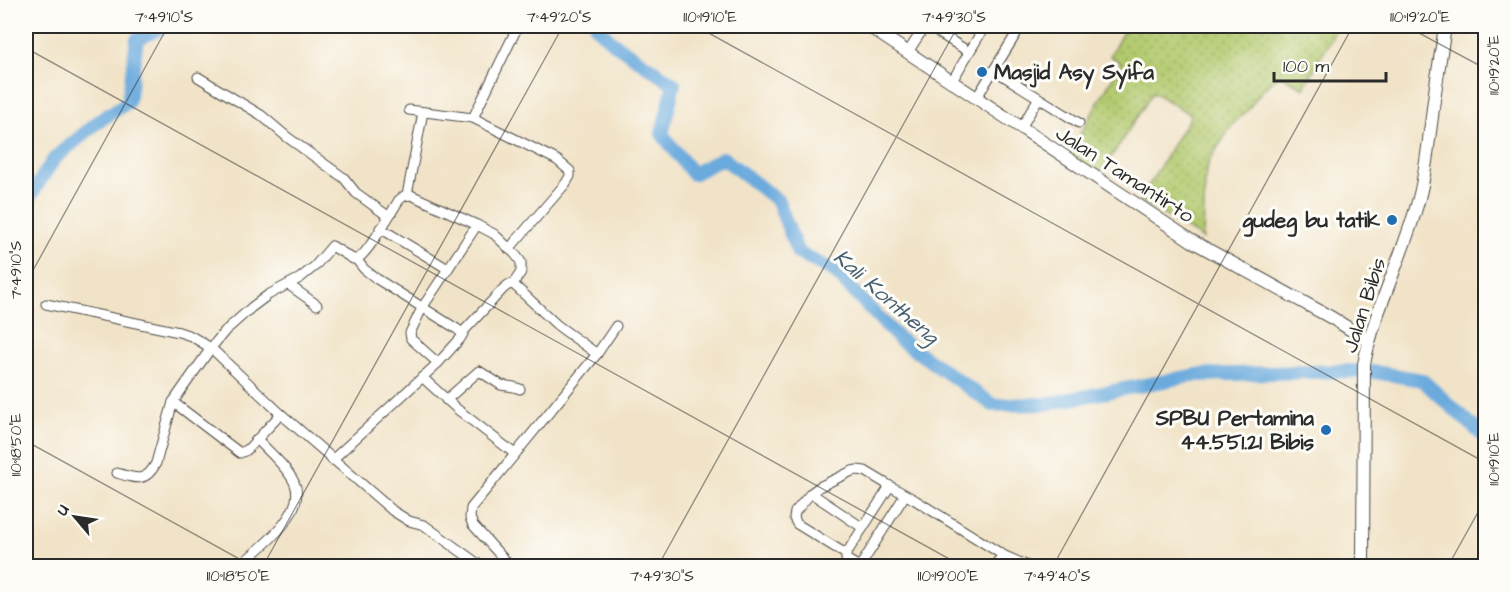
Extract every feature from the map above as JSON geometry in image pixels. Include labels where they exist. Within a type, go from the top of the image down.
[{"type":"street","points":[[473,118],[518,26]]},
{"type":"street","name":"Jalan Tamantirto","points":[[868,26],[1192,241],[1332,318],[1369,341]]},
{"type":"street","points":[[908,52],[926,26],[943,29],[969,52]]},
{"type":"street","points":[[952,81],[986,26]]},
{"type":"street","points":[[977,97],[1016,34],[1016,29],[1010,26]]},
{"type":"street","name":"Jalan Bibis","points":[[1363,567],[1364,369],[1369,341],[1404,247],[1420,192],[1430,141],[1445,26]]},
{"type":"street","points":[[1002,75],[1078,123]]},
{"type":"street","points":[[198,77],[261,115],[287,137],[344,178],[356,193],[388,216]]},
{"type":"street","points":[[1021,128],[1038,99]]},
{"type":"street","points":[[409,110],[473,118],[557,160],[570,171],[566,183],[509,249]]},
{"type":"street","points":[[407,195],[423,112]]},
{"type":"street","points":[[332,459],[438,363],[503,289],[513,284],[522,266],[519,259],[494,234],[411,195],[399,200],[363,254],[356,260]]},
{"type":"street","points":[[438,363],[410,337],[410,333],[422,308],[477,225]]},
{"type":"street","points":[[380,228],[448,269]]},
{"type":"street","points":[[117,473],[139,479],[152,470],[173,402],[211,348],[225,331],[260,300],[307,273],[332,246],[462,333]]},
{"type":"street","points":[[513,284],[557,325],[597,354]]},
{"type":"street","points":[[289,285],[317,305]]},
{"type":"street","points":[[46,304],[192,336],[211,348],[281,414],[400,516],[424,525],[481,567]]},
{"type":"street","points":[[510,567],[473,525],[470,515],[474,503],[597,354],[616,327]]},
{"type":"street","points":[[446,400],[479,370],[501,385],[520,389]]},
{"type":"street","points":[[422,377],[446,400],[515,454]]},
{"type":"street","points":[[173,402],[238,453],[244,452],[281,414]]},
{"type":"street","points":[[239,567],[281,527],[292,510],[296,496],[294,482],[290,475],[257,439]]},
{"type":"street","points":[[846,554],[800,527],[795,522],[794,515],[811,493],[819,487],[857,470],[869,473],[1003,555],[1028,567]]},
{"type":"street","points":[[890,486],[846,554],[847,560],[861,565],[905,495]]},
{"type":"street","points":[[811,493],[863,528]]},
{"type":"street","points":[[994,567],[1003,555]]},
{"type":"green space","points":[[1126,26],[1338,26],[1304,88],[1279,75],[1232,125],[1209,161],[1205,178],[1203,239],[1140,200],[1191,115],[1153,92],[1099,176],[1068,155],[1121,63],[1110,56]]},
{"type":"waterway","points":[[26,207],[29,198],[54,159],[99,121],[128,102],[137,39],[165,26]]},
{"type":"waterway","name":"Kali Kontheng","points":[[596,26],[612,42],[674,84],[662,134],[693,174],[723,158],[778,201],[798,253],[834,271],[899,339],[993,405],[1045,404],[1196,375],[1375,372],[1422,380],[1486,438]]},
{"type":"place","name":"Masjid Asy Syifa","points":[[982,72]]},
{"type":"place","name":"gudeg bu tatik","points":[[1392,220]]},
{"type":"place","name":"SPBU Pertamina 44.551.21 Bibis","points":[[1326,430]]}]
